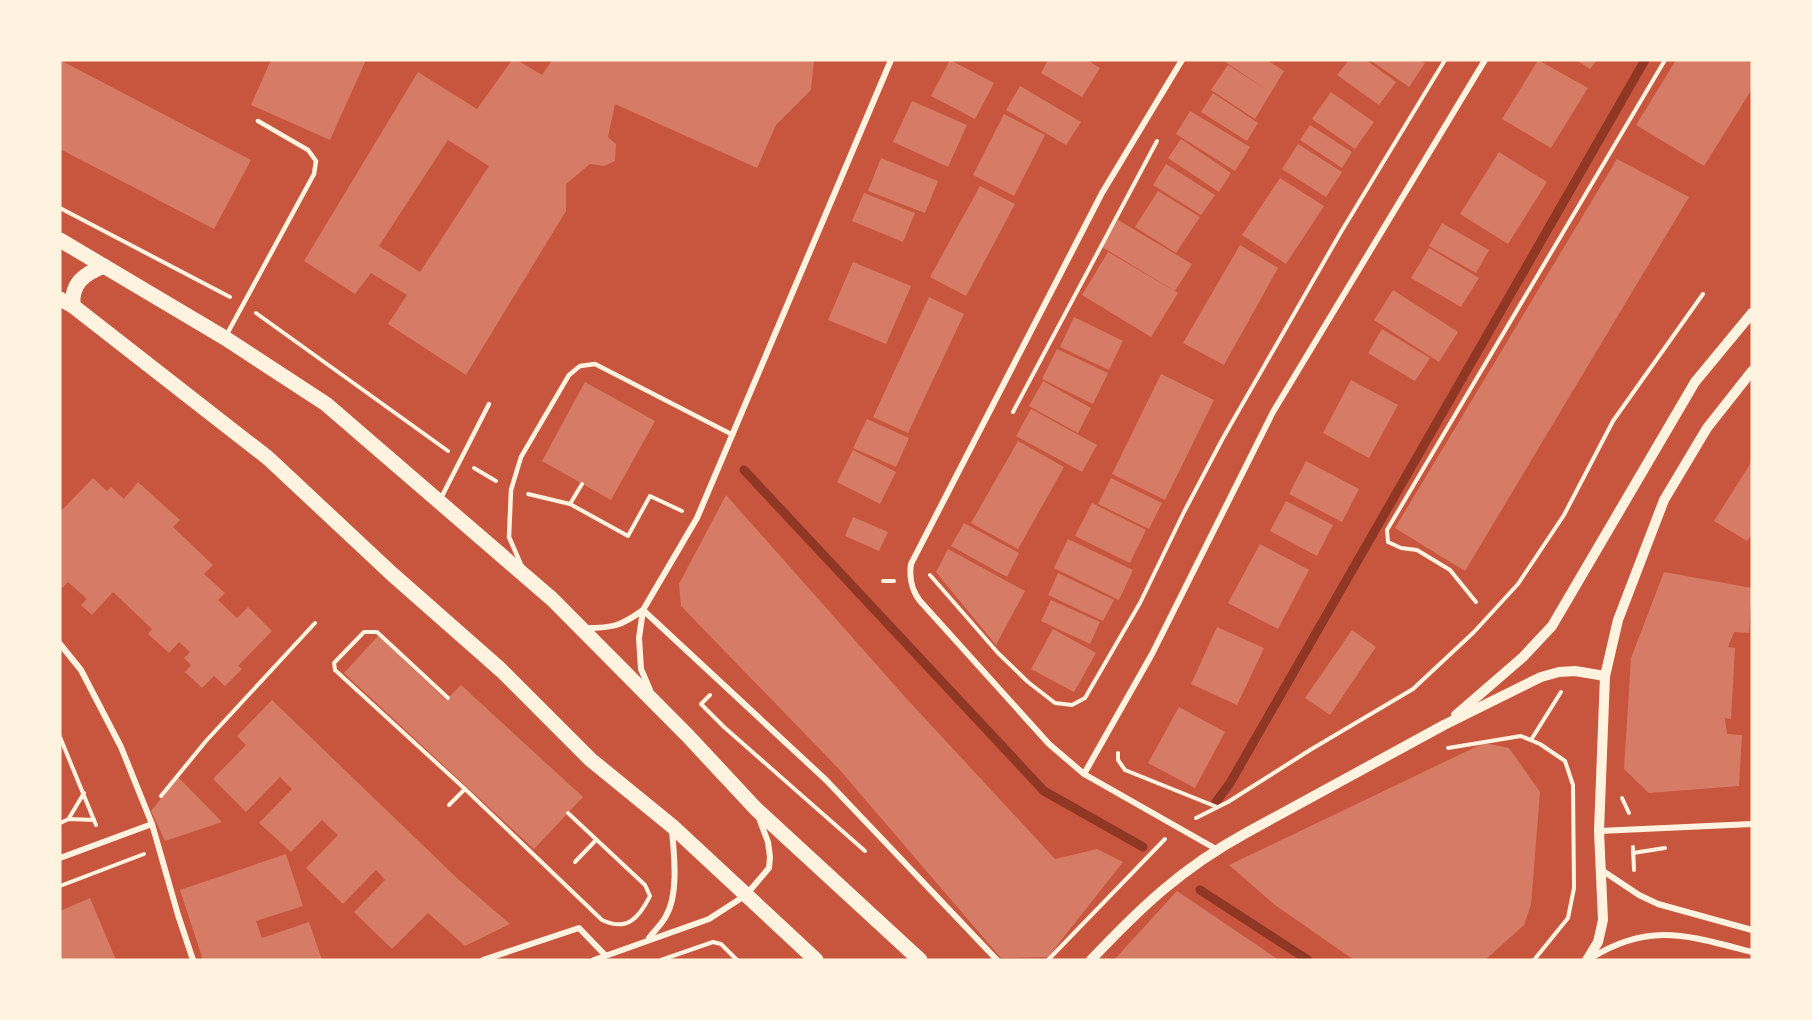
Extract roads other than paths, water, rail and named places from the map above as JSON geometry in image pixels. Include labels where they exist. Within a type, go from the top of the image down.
[{"type":"main road","points":[[60,240],[225,338],[326,404],[552,598],[756,809],[920,960]]},
{"type":"main road","points":[[104,266],[89,272],[77,284],[67,303],[268,458],[392,574],[501,670],[591,759],[672,826],[816,960]]},
{"type":"street","points":[[655,702],[641,669],[639,638],[643,610],[697,518],[891,60]]},
{"type":"street","points":[[1182,60],[1102,193],[914,559],[910,571],[916,596],[1049,744],[1084,774],[1216,849]]},
{"type":"street","points":[[1084,774],[1152,654],[1273,412],[1485,60]]},
{"type":"street","points":[[1444,725],[1523,657],[1552,626],[1695,382],[1750,317]]},
{"type":"street","points":[[1588,960],[1598,942],[1603,920],[1599,831],[1605,676],[1618,620],[1664,500],[1707,428],[1752,371]]},
{"type":"street","points":[[581,628],[603,628],[623,624],[643,610]]},
{"type":"street","points":[[643,610],[826,780],[998,960]]},
{"type":"street","points":[[60,644],[81,670],[116,737],[152,824],[178,915],[194,960]]},
{"type":"street","points":[[1091,960],[1131,917],[1172,881],[1216,849],[1444,725],[1541,677],[1575,670],[1605,676]]},
{"type":"street","points":[[594,960],[709,918],[746,895],[769,868],[768,843],[756,809]]},
{"type":"street","points":[[60,858],[152,824]]},
{"type":"street","points":[[1599,831],[1752,824]]},
{"type":"street","points":[[648,939],[667,915],[673,891],[672,826]]},
{"type":"street","points":[[1600,868],[1635,892],[1658,904],[1752,930]]},
{"type":"street","points":[[483,960],[579,928],[605,955]]},
{"type":"street","points":[[1588,960],[1610,946],[1635,937],[1658,935],[1695,937],[1752,952]]},
{"type":"lane","points":[[225,338],[314,174],[316,161],[308,150],[258,121]]},
{"type":"lane","points":[[527,578],[509,537],[511,490],[521,457],[569,375],[580,366],[595,364],[733,435]]},
{"type":"lane","points":[[440,500],[489,404]]},
{"type":"waterway","points":[[1216,802],[1230,783],[1645,60]]},
{"type":"waterway","points":[[744,470],[1044,791],[1143,847]]},
{"type":"waterway","points":[[1200,890],[1308,960]]}]
